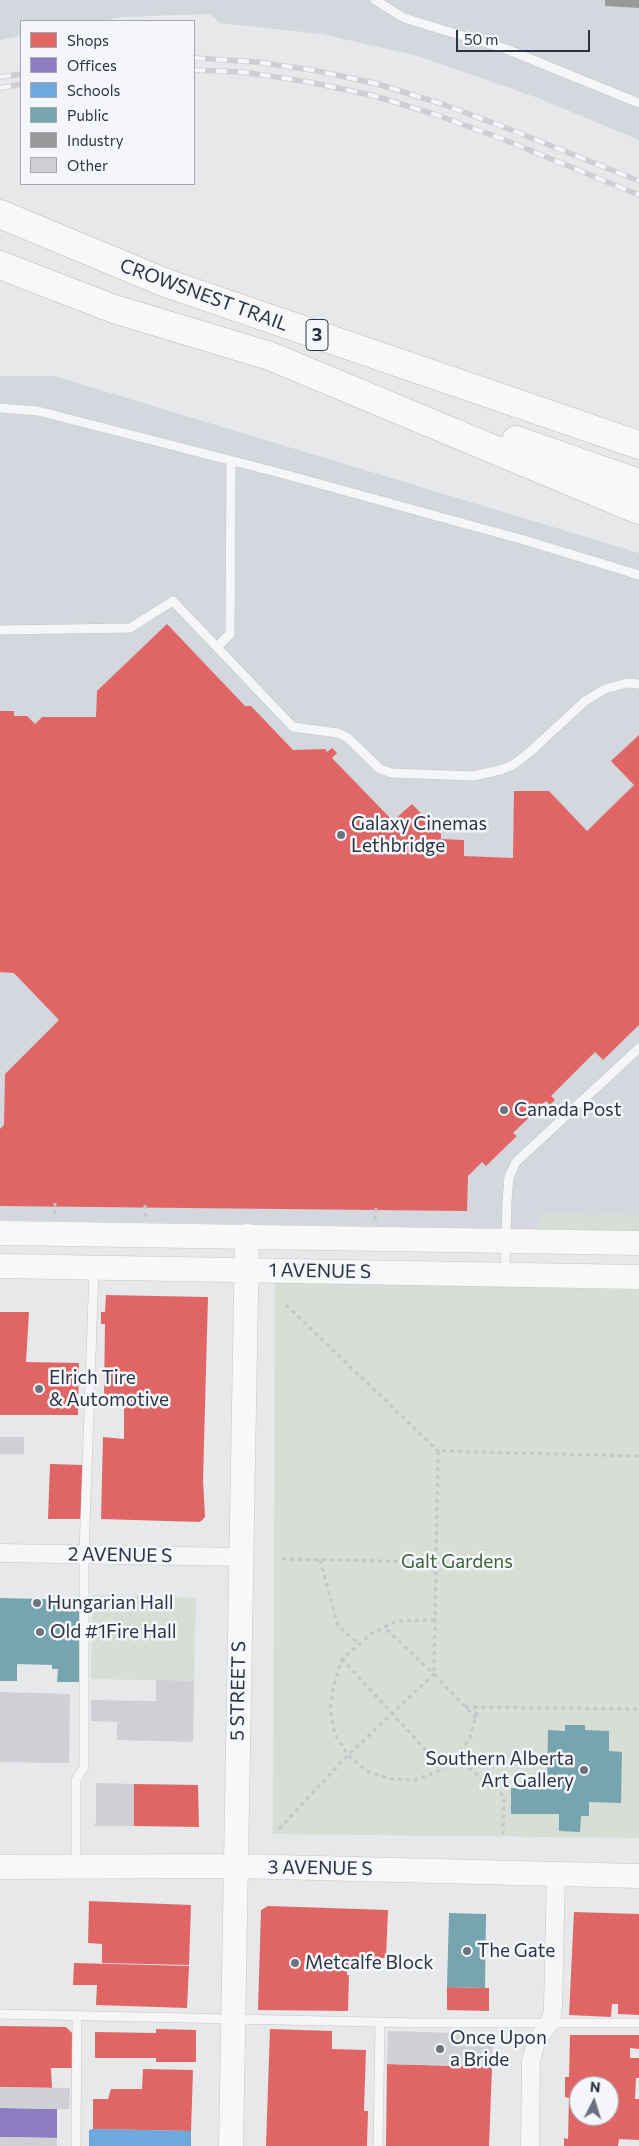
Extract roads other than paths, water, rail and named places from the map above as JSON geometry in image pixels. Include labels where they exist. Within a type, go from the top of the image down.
[{"type":"highway","points":[[0,197],[166,283]]},
{"type":"highway","name":"CROWSNEST TRAIL","points":[[0,214],[166,283],[639,445]]},
{"type":"highway","name":"CROWSNEST TRAIL","points":[[0,253],[270,356],[639,483]]},
{"type":"highway","points":[[0,265],[114,309],[270,356],[639,510]]},
{"type":"highway","points":[[478,390],[639,438]]},
{"type":"street","name":"1 AVENUE S","points":[[0,1233],[639,1243]]},
{"type":"street","name":"5 STREET S","points":[[231,2146],[247,1236]]},
{"type":"street","name":"1 AVENUE S","points":[[0,1266],[639,1277]]},
{"type":"street","name":"2 AVENUE S","points":[[0,1553],[240,1557]]},
{"type":"street","name":"3 AVENUE S","points":[[0,1867],[235,1866],[639,1876]]},
{"type":"street","points":[[530,2146],[530,2061],[536,2042],[551,2021],[555,1972],[556,1874]]},
{"type":"lane","points":[[375,0],[404,18],[506,49],[639,103]]},
{"type":"lane","points":[[0,408],[38,411],[232,461],[488,530],[639,575]]},
{"type":"lane","points":[[217,647],[230,634],[232,461]]},
{"type":"lane","points":[[0,630],[130,628],[173,601],[293,727],[338,734],[348,738],[380,769],[392,773],[473,776],[500,770],[513,765],[531,751],[585,701],[605,689],[627,683],[639,684]]},
{"type":"lane","points":[[506,1275],[509,1177],[516,1162],[639,1048]]},
{"type":"lane","points":[[76,1866],[76,1780],[84,1767],[84,1554],[94,1268]]},
{"type":"lane","points":[[0,2014],[498,2024],[551,2021],[639,2023]]},
{"type":"lane","points":[[76,2146],[77,2016]]},
{"type":"lane","points":[[378,2146],[380,2022]]},
{"type":"railway","points":[[195,58],[257,62],[312,70],[374,83],[442,104],[639,181]]},
{"type":"railway","points":[[195,70],[243,72],[309,82],[371,95],[437,115],[505,140],[639,195]]},
{"type":"railway","points":[[0,77],[20,74]]},
{"type":"railway","points":[[0,88],[20,84]]},
{"type":"place","name":"Galaxy Cinemas Lethbridge","points":[[341,835]]},
{"type":"place","name":"Canada Post","points":[[504,1110]]},
{"type":"place","name":"Elrich Tire & Automotive","points":[[39,1389]]},
{"type":"place","name":"Hungarian Hall","points":[[37,1603]]},
{"type":"place","name":"Old #1Fire Hall","points":[[40,1632]]},
{"type":"place","name":"Southern Alberta Art Gallery","points":[[584,1770]]},
{"type":"place","name":"The Gate","points":[[467,1951]]},
{"type":"place","name":"Metcalfe Block","points":[[295,1963]]},
{"type":"place","name":"Once Upon a Bride","points":[[440,2049]]},
{"type":"park label","name":"Galt Gardens","points":[[457,1562]]}]
